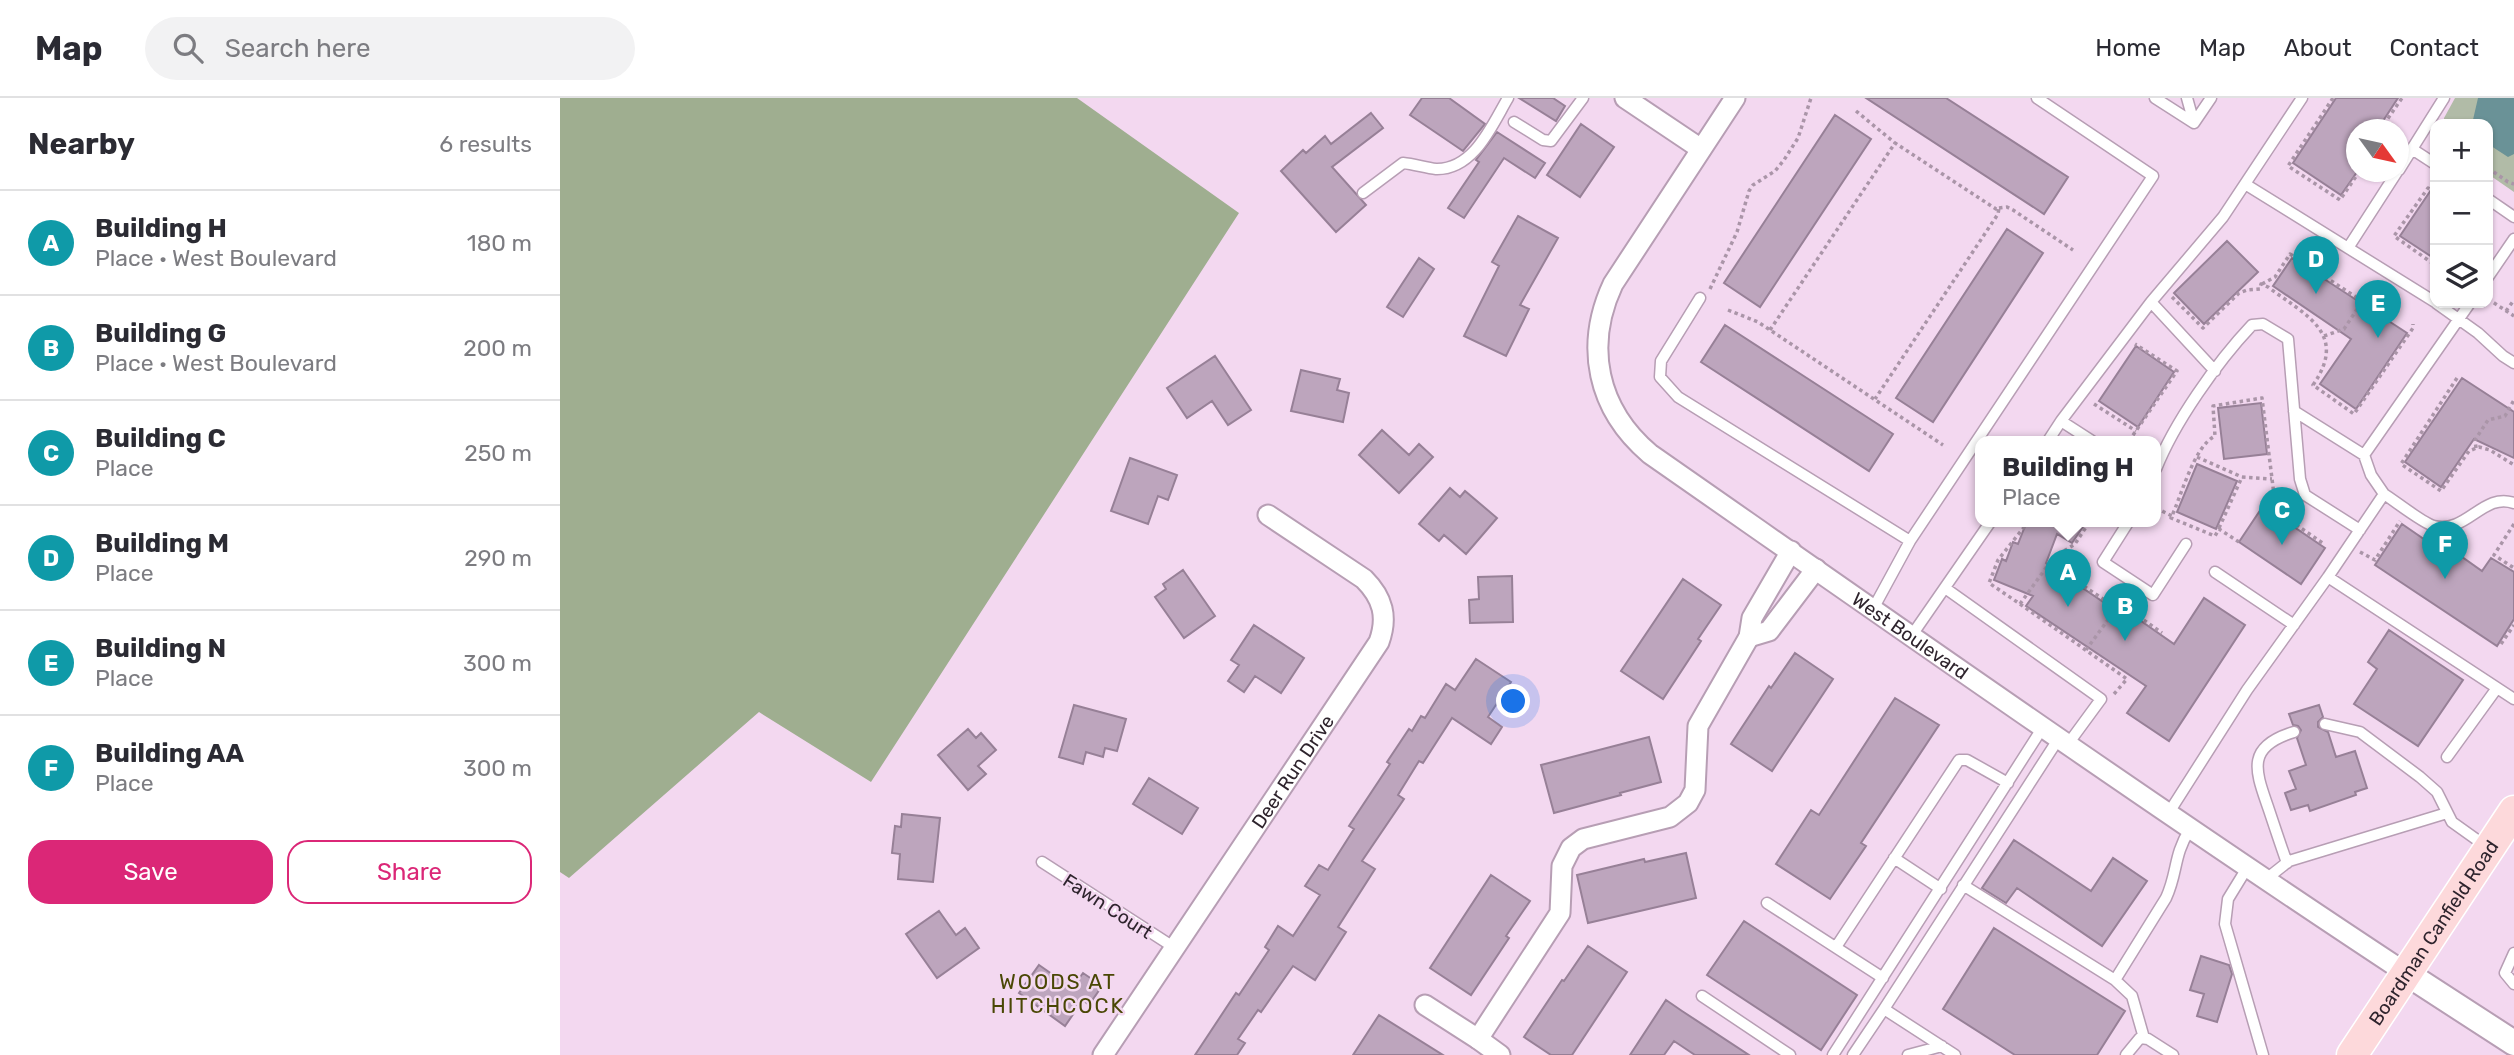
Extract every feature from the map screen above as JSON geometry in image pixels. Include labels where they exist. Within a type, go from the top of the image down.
[{"type":"main road","name":"Boardman Canfield Road","points":[[2361,1051],[2406,974],[2514,811]]},
{"type":"street","points":[[1625,98],[1701,149]]},
{"type":"street","name":"West Boulevard","points":[[1735,98],[1613,284],[1606,300],[1598,331],[1600,377],[1612,409],[1639,444],[2264,881],[2514,1043]]},
{"type":"street","name":"Deer Run Drive","points":[[1103,1055],[1378,642],[1383,629],[1382,602],[1364,579],[1268,515]]},
{"type":"street","points":[[1478,1039],[1560,913],[1562,866],[1571,848],[1583,839],[1670,817],[1688,803],[1695,790],[1698,726],[1749,637],[1752,618],[1791,551]]},
{"type":"street","points":[[1749,637],[1769,631],[1816,569]]},
{"type":"street","points":[[1425,1005],[1500,1055]]},
{"type":"lane","points":[[1363,193],[1404,163],[1436,169],[1463,161],[1477,148],[1508,98]]},
{"type":"lane","points":[[1514,121],[1543,140],[1551,141],[1583,98]]},
{"type":"lane","points":[[1980,436],[2153,176],[2037,98]]},
{"type":"lane","points":[[2155,98],[2194,123]]},
{"type":"lane","points":[[2187,98],[2194,123]]},
{"type":"lane","points":[[2194,123],[2211,98]]},
{"type":"lane","points":[[2051,436],[2151,302],[2223,217],[2302,98]]},
{"type":"lane","points":[[2409,154],[2444,98]]},
{"type":"lane","points":[[2412,149],[2430,161]]},
{"type":"lane","points":[[2348,248],[2391,182]]},
{"type":"lane","points":[[2245,184],[2430,299]]},
{"type":"lane","points":[[2493,202],[2514,217]]},
{"type":"lane","points":[[2493,270],[2514,239]]},
{"type":"lane","points":[[1704,296],[1661,361],[1660,377],[1678,397],[1910,541]]},
{"type":"lane","points":[[2151,302],[2215,371]]},
{"type":"lane","points":[[2443,308],[2514,362]]},
{"type":"lane","points":[[2364,455],[2467,308]]},
{"type":"lane","points":[[2161,455],[2166,443],[2232,346],[2252,325],[2263,324],[2288,339],[2300,479],[2305,495],[2360,530]]},
{"type":"lane","points":[[2294,411],[2364,455],[2371,475],[2384,494],[2434,527],[2450,526],[2467,520],[2483,507],[2500,499],[2514,503]]},
{"type":"lane","points":[[2061,421],[2084,436]]},
{"type":"lane","points":[[1873,609],[1910,541],[1975,443]]},
{"type":"lane","points":[[2168,814],[2247,690],[2384,494]]},
{"type":"lane","points":[[1912,635],[1987,527]]},
{"type":"lane","points":[[2125,527],[2103,562],[2153,595],[2186,544]]},
{"type":"lane","points":[[2216,572],[2294,625]]},
{"type":"lane","points":[[2328,577],[2514,699]]},
{"type":"lane","points":[[1833,1055],[2008,783],[2101,699],[1945,588]]},
{"type":"lane","points":[[2447,757],[2497,688]]},
{"type":"lane","points":[[2325,724],[2360,732],[2437,792],[2452,822],[2489,848]]},
{"type":"lane","points":[[2287,863],[2256,771],[2264,748],[2276,738],[2294,732]]},
{"type":"lane","points":[[1853,1055],[2057,737]]},
{"type":"lane","points":[[1836,947],[1959,760],[1967,760],[2008,783]]},
{"type":"lane","points":[[2264,881],[2287,863],[2448,813]]},
{"type":"lane","points":[[2115,980],[2173,884],[2180,845],[2190,829]]},
{"type":"lane","points":[[1894,858],[1941,889]]},
{"type":"lane","name":"Fawn Court","points":[[1042,862],[1175,948]]},
{"type":"lane","points":[[2247,868],[2228,899],[2225,924],[2263,1055]]},
{"type":"lane","points":[[1963,886],[2115,980],[2132,996],[2144,1038]]},
{"type":"lane","points":[[1767,903],[1883,978]]},
{"type":"lane","points":[[2514,953],[2505,973],[2514,984]]},
{"type":"lane","points":[[1702,996],[1790,1055]]},
{"type":"lane","points":[[1884,1009],[1955,1055]]},
{"type":"lane","points":[[2126,1055],[2140,1038],[2173,1055]]},
{"type":"lane","points":[[1908,1055],[1942,1046]]},
{"type":"path","points":[[1704,296],[1737,232],[1749,191],[1753,185],[1775,171],[1784,160],[1798,138],[1811,98]]},
{"type":"path","points":[[2333,98],[2288,166],[2340,200],[2352,182]]},
{"type":"path","points":[[2388,119],[2402,98]]},
{"type":"path","points":[[1856,111],[1895,143],[1996,209],[2012,210],[2073,250]]},
{"type":"path","points":[[1770,330],[1895,143]]},
{"type":"path","points":[[2493,171],[2514,184]]},
{"type":"path","points":[[2430,189],[2428,188],[2394,236],[2430,261]]},
{"type":"path","points":[[1875,399],[1998,214],[1999,208]]},
{"type":"path","points":[[2261,285],[2274,277],[2290,254],[2362,302]]},
{"type":"path","points":[[2324,336],[2344,329],[2367,294]]},
{"type":"path","points":[[2506,311],[2514,300]]},
{"type":"path","points":[[2493,302],[2514,316]]},
{"type":"path","points":[[1728,310],[1758,322],[1943,445]]},
{"type":"path","points":[[2125,336],[2177,371],[2132,436]]},
{"type":"path","points":[[2458,378],[2401,464],[2441,491],[2469,451],[2476,448],[2490,450],[2514,465]]},
{"type":"path","points":[[2081,395],[2136,431]]},
{"type":"path","points":[[2172,516],[2197,457],[2210,438],[2216,436],[2213,406],[2262,398],[2276,511],[2324,544]]},
{"type":"path","points":[[2476,448],[2475,440],[2488,420],[2505,416],[2514,400]]},
{"type":"path","points":[[2197,457],[2242,477],[2272,479]]},
{"type":"path","points":[[2161,511],[2215,537],[2242,477]]},
{"type":"path","points":[[2349,546],[2375,560],[2400,520],[2410,526]]},
{"type":"path","points":[[2514,524],[2494,555],[2514,568]]},
{"type":"path","points":[[2024,527],[1998,560],[1989,583],[2127,679],[2117,693],[2101,699]]},
{"type":"path","points":[[2020,604],[2053,558],[2075,544],[2086,527]]},
{"type":"path","points":[[2219,529],[2239,542]]},
{"type":"path","points":[[2049,563],[2106,601],[2120,603],[2162,632]]},
{"type":"path","points":[[2087,650],[2135,583]]},
{"type":"path","points":[[2501,644],[2514,625]]},
{"type":"shaded area","points":[[560,98],[1077,98],[1239,213],[871,782],[759,712],[569,878],[560,872]]},
{"type":"shaded area","points":[[2455,98],[2514,98],[2514,192],[2493,177],[2493,119],[2444,118]]},
{"type":"shaded area","points":[[2478,98],[2514,98],[2514,154],[2508,157],[2493,147],[2493,119],[2473,119]]},
{"type":"building","points":[[1422,98],[1449,98],[1485,124],[1463,151],[1410,115]]},
{"type":"building","points":[[1519,98],[1553,98],[1565,106],[1556,121]]},
{"type":"building","points":[[1866,98],[1946,98],[2068,177],[2044,214]]},
{"type":"building","points":[[2336,98],[2398,98],[2384,119],[2346,119],[2346,182],[2350,182],[2341,195],[2293,163]]},
{"type":"building","points":[[1371,113],[1383,128],[1332,167],[1366,205],[1336,232],[1281,171],[1303,150],[1306,153],[1325,136],[1331,144]]},
{"type":"building","points":[[1835,115],[1871,139],[1760,307],[1724,283]]},
{"type":"building","points":[[1581,124],[1614,147],[1580,197],[1547,175]]},
{"type":"building","points":[[1497,132],[1545,163],[1535,178],[1504,158],[1464,218],[1448,208],[1479,162],[1476,160]]},
{"type":"building","points":[[2430,191],[2430,256],[2400,236]]},
{"type":"building","points":[[1518,216],[1558,238],[1520,305],[1529,309],[1506,356],[1464,336],[1499,266],[1492,262]]},
{"type":"building","points":[[2007,229],[2043,253],[1933,422],[1896,398]]},
{"type":"building","points":[[2227,241],[2258,272],[2204,324],[2174,293]]},
{"type":"building","points":[[1419,258],[1434,269],[1403,317],[1387,307]]},
{"type":"building","points":[[2292,258],[2407,333],[2356,409],[2320,384],[2351,339],[2273,286]]},
{"type":"building","points":[[1725,325],[1893,434],[1869,471],[1701,362]]},
{"type":"building","points":[[2136,346],[2174,372],[2138,427],[2099,401]]},
{"type":"building","points":[[1215,356],[1251,410],[1228,425],[1212,401],[1187,418],[1167,388]]},
{"type":"building","points":[[1301,370],[1340,379],[1337,390],[1349,393],[1343,422],[1291,411]]},
{"type":"building","points":[[2462,378],[2514,412],[2514,458],[2474,439],[2441,487],[2405,462]]},
{"type":"building","points":[[2261,403],[2267,454],[2224,459],[2218,408]]},
{"type":"building","points":[[1382,430],[1409,455],[1419,444],[1433,457],[1399,493],[1359,455]]},
{"type":"building","points":[[1130,458],[1177,475],[1168,500],[1158,496],[1148,524],[1111,511]]},
{"type":"building","points":[[2197,464],[2237,481],[2216,529],[2177,512]]},
{"type":"building","points":[[1450,488],[1460,497],[1465,491],[1497,518],[1466,554],[1444,535],[1439,541],[1419,524]]},
{"type":"building","points":[[2263,506],[2325,548],[2301,584],[2239,542]]},
{"type":"building","points":[[2402,524],[2434,546],[2438,540],[2482,571],[2491,558],[2514,572],[2514,619],[2497,646],[2375,565]]},
{"type":"building","points":[[2025,527],[2083,527],[2072,543],[2057,534],[2046,563],[2118,612],[2121,607],[2174,644],[2204,598],[2245,625],[2169,741],[2127,713],[2146,686],[2026,606],[2033,596],[1994,580],[2002,559],[2006,561],[2013,542],[2018,544]]},
{"type":"building","points":[[1183,570],[1215,616],[1184,638],[1155,597],[1166,589],[1163,584]]},
{"type":"building","points":[[1512,576],[1513,622],[1470,623],[1469,600],[1479,599],[1478,577]]},
{"type":"building","points":[[1683,579],[1721,605],[1663,699],[1621,671]]},
{"type":"building","points":[[1254,625],[1304,658],[1281,693],[1255,676],[1244,692],[1228,681],[1239,665],[1231,660]]},
{"type":"building","points":[[2389,630],[2463,680],[2418,746],[2354,704],[2377,669],[2368,662]]},
{"type":"building","points":[[1795,653],[1833,679],[1772,771],[1731,744],[1769,686],[1771,688]]},
{"type":"building","points":[[1476,659],[1511,682],[1488,717],[1502,727],[1491,744],[1452,718],[1423,763],[1419,761],[1398,795],[1404,799],[1362,861],[1375,869],[1338,927],[1346,932],[1315,980],[1293,966],[1261,1012],[1258,1010],[1238,1039],[1245,1043],[1237,1055],[1195,1055],[1236,993],[1239,995],[1269,950],[1265,947],[1278,926],[1293,936],[1320,895],[1305,886],[1319,865],[1328,870],[1354,829],[1349,826],[1390,764],[1387,762],[1409,729],[1412,731],[1421,716],[1425,718],[1446,684],[1455,690]]},
{"type":"building","points":[[1895,698],[1939,725],[1861,843],[1866,846],[1830,899],[1776,864],[1811,810],[1819,815]]},
{"type":"building","points":[[1074,705],[1126,719],[1117,751],[1105,748],[1103,757],[1086,752],[1083,764],[1059,757]]},
{"type":"building","points":[[2319,705],[2323,717],[2318,722],[2318,727],[2328,732],[2336,757],[2355,751],[2367,788],[2355,792],[2356,795],[2310,811],[2308,805],[2291,810],[2285,793],[2296,789],[2289,771],[2306,765],[2297,738],[2301,730],[2293,725],[2289,714]]},
{"type":"building","points":[[968,729],[976,738],[981,733],[996,750],[978,766],[986,774],[968,790],[938,755]]},
{"type":"building","points":[[1649,737],[1661,782],[1554,813],[1541,765]]},
{"type":"building","points":[[1149,778],[1198,808],[1182,834],[1133,804]]},
{"type":"building","points":[[902,814],[940,818],[933,882],[898,879],[900,854],[892,853],[895,826],[901,827]]},
{"type":"building","points":[[2014,840],[2091,891],[2113,858],[2147,881],[2102,946],[2017,888],[2006,903],[1982,888]]},
{"type":"building","points":[[1686,853],[1696,898],[1588,923],[1577,875],[1644,859],[1645,862]]},
{"type":"building","points":[[1491,875],[1530,901],[1471,995],[1430,968]]},
{"type":"building","points":[[939,911],[956,935],[965,928],[979,948],[937,978],[906,934]]},
{"type":"building","points":[[1744,921],[1857,995],[1821,1050],[1707,975]]},
{"type":"building","points":[[1994,928],[2125,1011],[2097,1055],[2015,1055],[1943,1009]]},
{"type":"building","points":[[1588,946],[1627,972],[1572,1055],[1551,1055],[1524,1037]]},
{"type":"building","points":[[2201,956],[2229,965],[2232,974],[2217,1022],[2197,1016],[2204,994],[2190,990]]},
{"type":"building","points":[[1039,965],[1072,988],[1083,973],[1102,986],[1089,1005],[1083,1000],[1065,1026],[1019,993]]},
{"type":"building","points":[[1666,1000],[1749,1055],[1695,1055],[1674,1041],[1664,1055],[1630,1055]]},
{"type":"building","points":[[1379,1015],[1443,1055],[1353,1055]]},
{"type":"place","name":"Building M","points":[[2316,294]]},
{"type":"place","name":"Building N","points":[[2378,338]]},
{"type":"place","name":"Building C","points":[[2282,545]]},
{"type":"place","name":"Building AA","points":[[2445,579]]},
{"type":"place","name":"Building H","points":[[2068,607]]},
{"type":"place","name":"Building G","points":[[2125,641]]},
{"type":"district","name":"WOODS AT HITCHCOCK","points":[[1058,994]]}]
